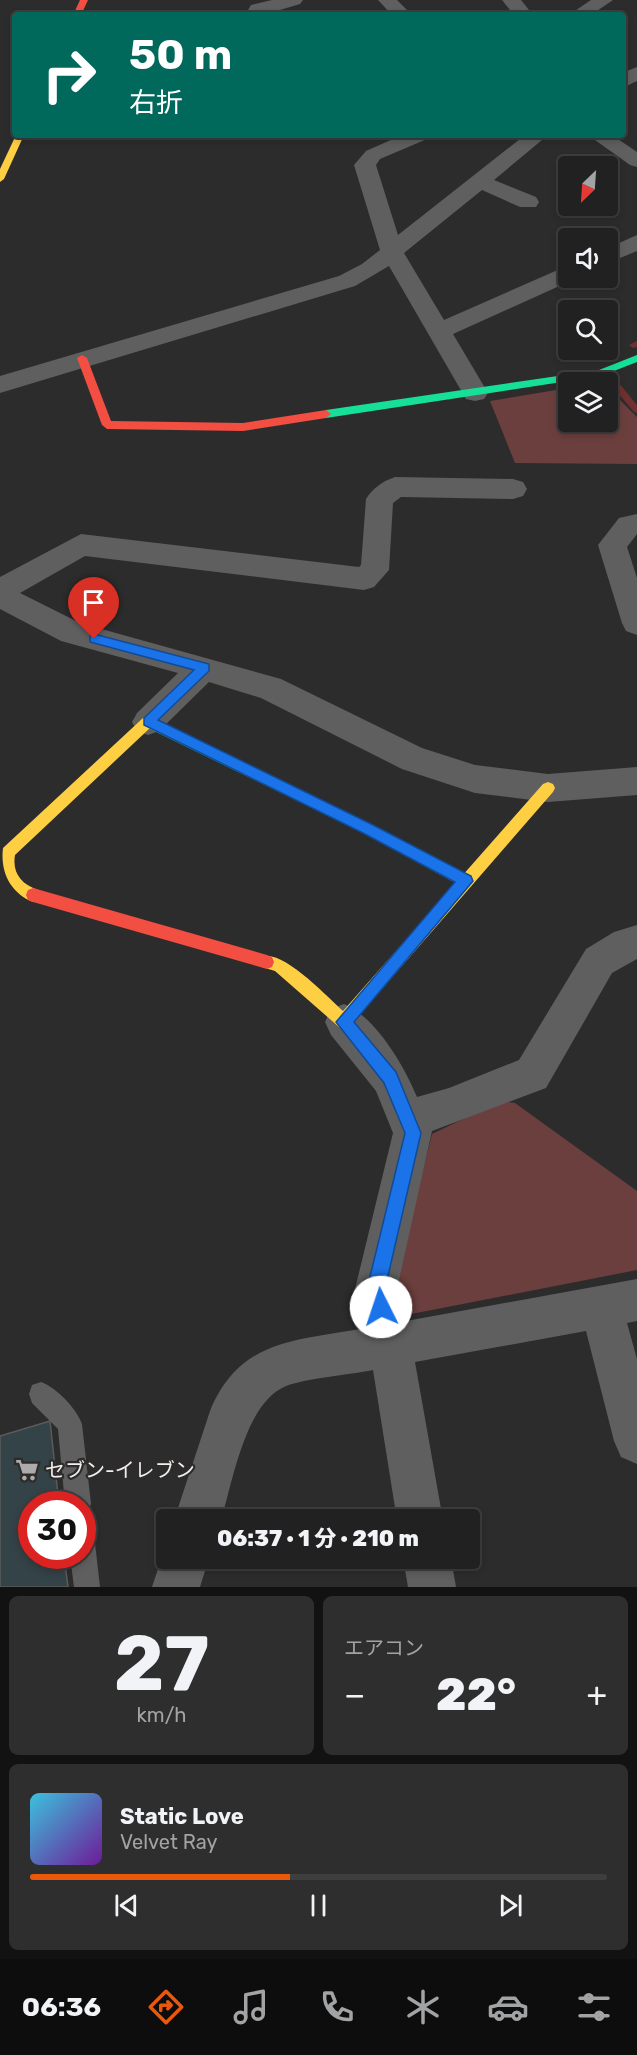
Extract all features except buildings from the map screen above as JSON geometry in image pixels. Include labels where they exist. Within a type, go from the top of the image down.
[{"type":"main road","points":[[0,178],[19,138]]},
{"type":"main road","points":[[82,358],[107,425],[243,427],[601,373],[637,358]]},
{"type":"main road","points":[[466,881],[368,829],[148,722],[8,852],[5,859],[14,885],[21,892],[279,965],[344,1022],[548,788]]},
{"type":"street","points":[[254,8],[294,0]]},
{"type":"street","points":[[387,0],[400,12]]},
{"type":"street","points":[[511,0],[521,12]]},
{"type":"street","points":[[583,12],[604,0]]},
{"type":"street","points":[[413,138],[373,155],[365,165],[392,252],[475,393]]},
{"type":"street","points":[[0,385],[82,358],[355,282],[480,182],[527,138]]},
{"type":"street","points":[[602,138],[637,161]]},
{"type":"street","points":[[480,182],[528,202]]},
{"type":"street","points":[[618,251],[637,242]]},
{"type":"street","points":[[439,331],[558,278]]},
{"type":"street","points":[[0,591],[81,545],[364,579],[375,570],[380,499],[395,488],[513,489]]},
{"type":"street","points":[[637,524],[629,525],[612,545],[637,623]]},
{"type":"street","points":[[0,596],[72,633],[270,687],[414,759],[475,779],[517,786],[548,788],[637,781]]},
{"type":"street","points":[[148,722],[204,668]]},
{"type":"street","points":[[408,1119],[449,1107],[532,1074],[599,961],[627,944],[637,942]]},
{"type":"street","points":[[344,1022],[390,1078],[413,1133],[376,1289],[390,1343],[418,1509]]},
{"type":"street","points":[[201,1509],[232,1411],[250,1384],[278,1366],[390,1343],[619,1303],[637,1441]]},
{"type":"street","points":[[176,1587],[182,1569]]},
{"type":"street","points":[[429,1569],[432,1587]]},
{"type":"lane","points":[[41,1394],[69,1424],[77,1491]]},
{"type":"lane","points":[[85,1569],[87,1587]]},
{"type":"shaded area","points":[[558,390],[558,432],[618,432],[618,398],[637,417],[637,464],[515,463],[490,401]]},
{"type":"shaded area","points":[[501,1101],[515,1103],[637,1191],[637,1270],[406,1315],[392,1294],[432,1134]]},
{"type":"waterway","points":[[633,345],[637,344]]},
{"type":"waterway","points":[[618,388],[637,410]]},
{"type":"traffic: fast","points":[[326,414],[601,373],[637,358]]},
{"type":"traffic: fast","points":[[153,724],[368,829],[466,881]]},
{"type":"traffic: slow","points":[[0,179],[19,138]]},
{"type":"traffic: slow","points":[[33,895],[20,889],[12,879],[7,866],[8,852],[148,722],[153,724]]},
{"type":"traffic: slow","points":[[267,962],[279,965],[344,1022],[548,788]]},
{"type":"traffic: jam","points":[[78,12],[84,0]]},
{"type":"traffic: jam","points":[[82,358],[107,425],[243,427],[326,414]]},
{"type":"traffic: jam","points":[[33,895],[267,962]]},
{"type":"place","name":"セブン-イレブン","points":[[27,1470]]},
{"type":"route","points":[[94,639],[204,668],[148,722],[368,829],[466,881],[344,1022],[390,1078],[413,1133],[376,1289],[381,1307]]}]
